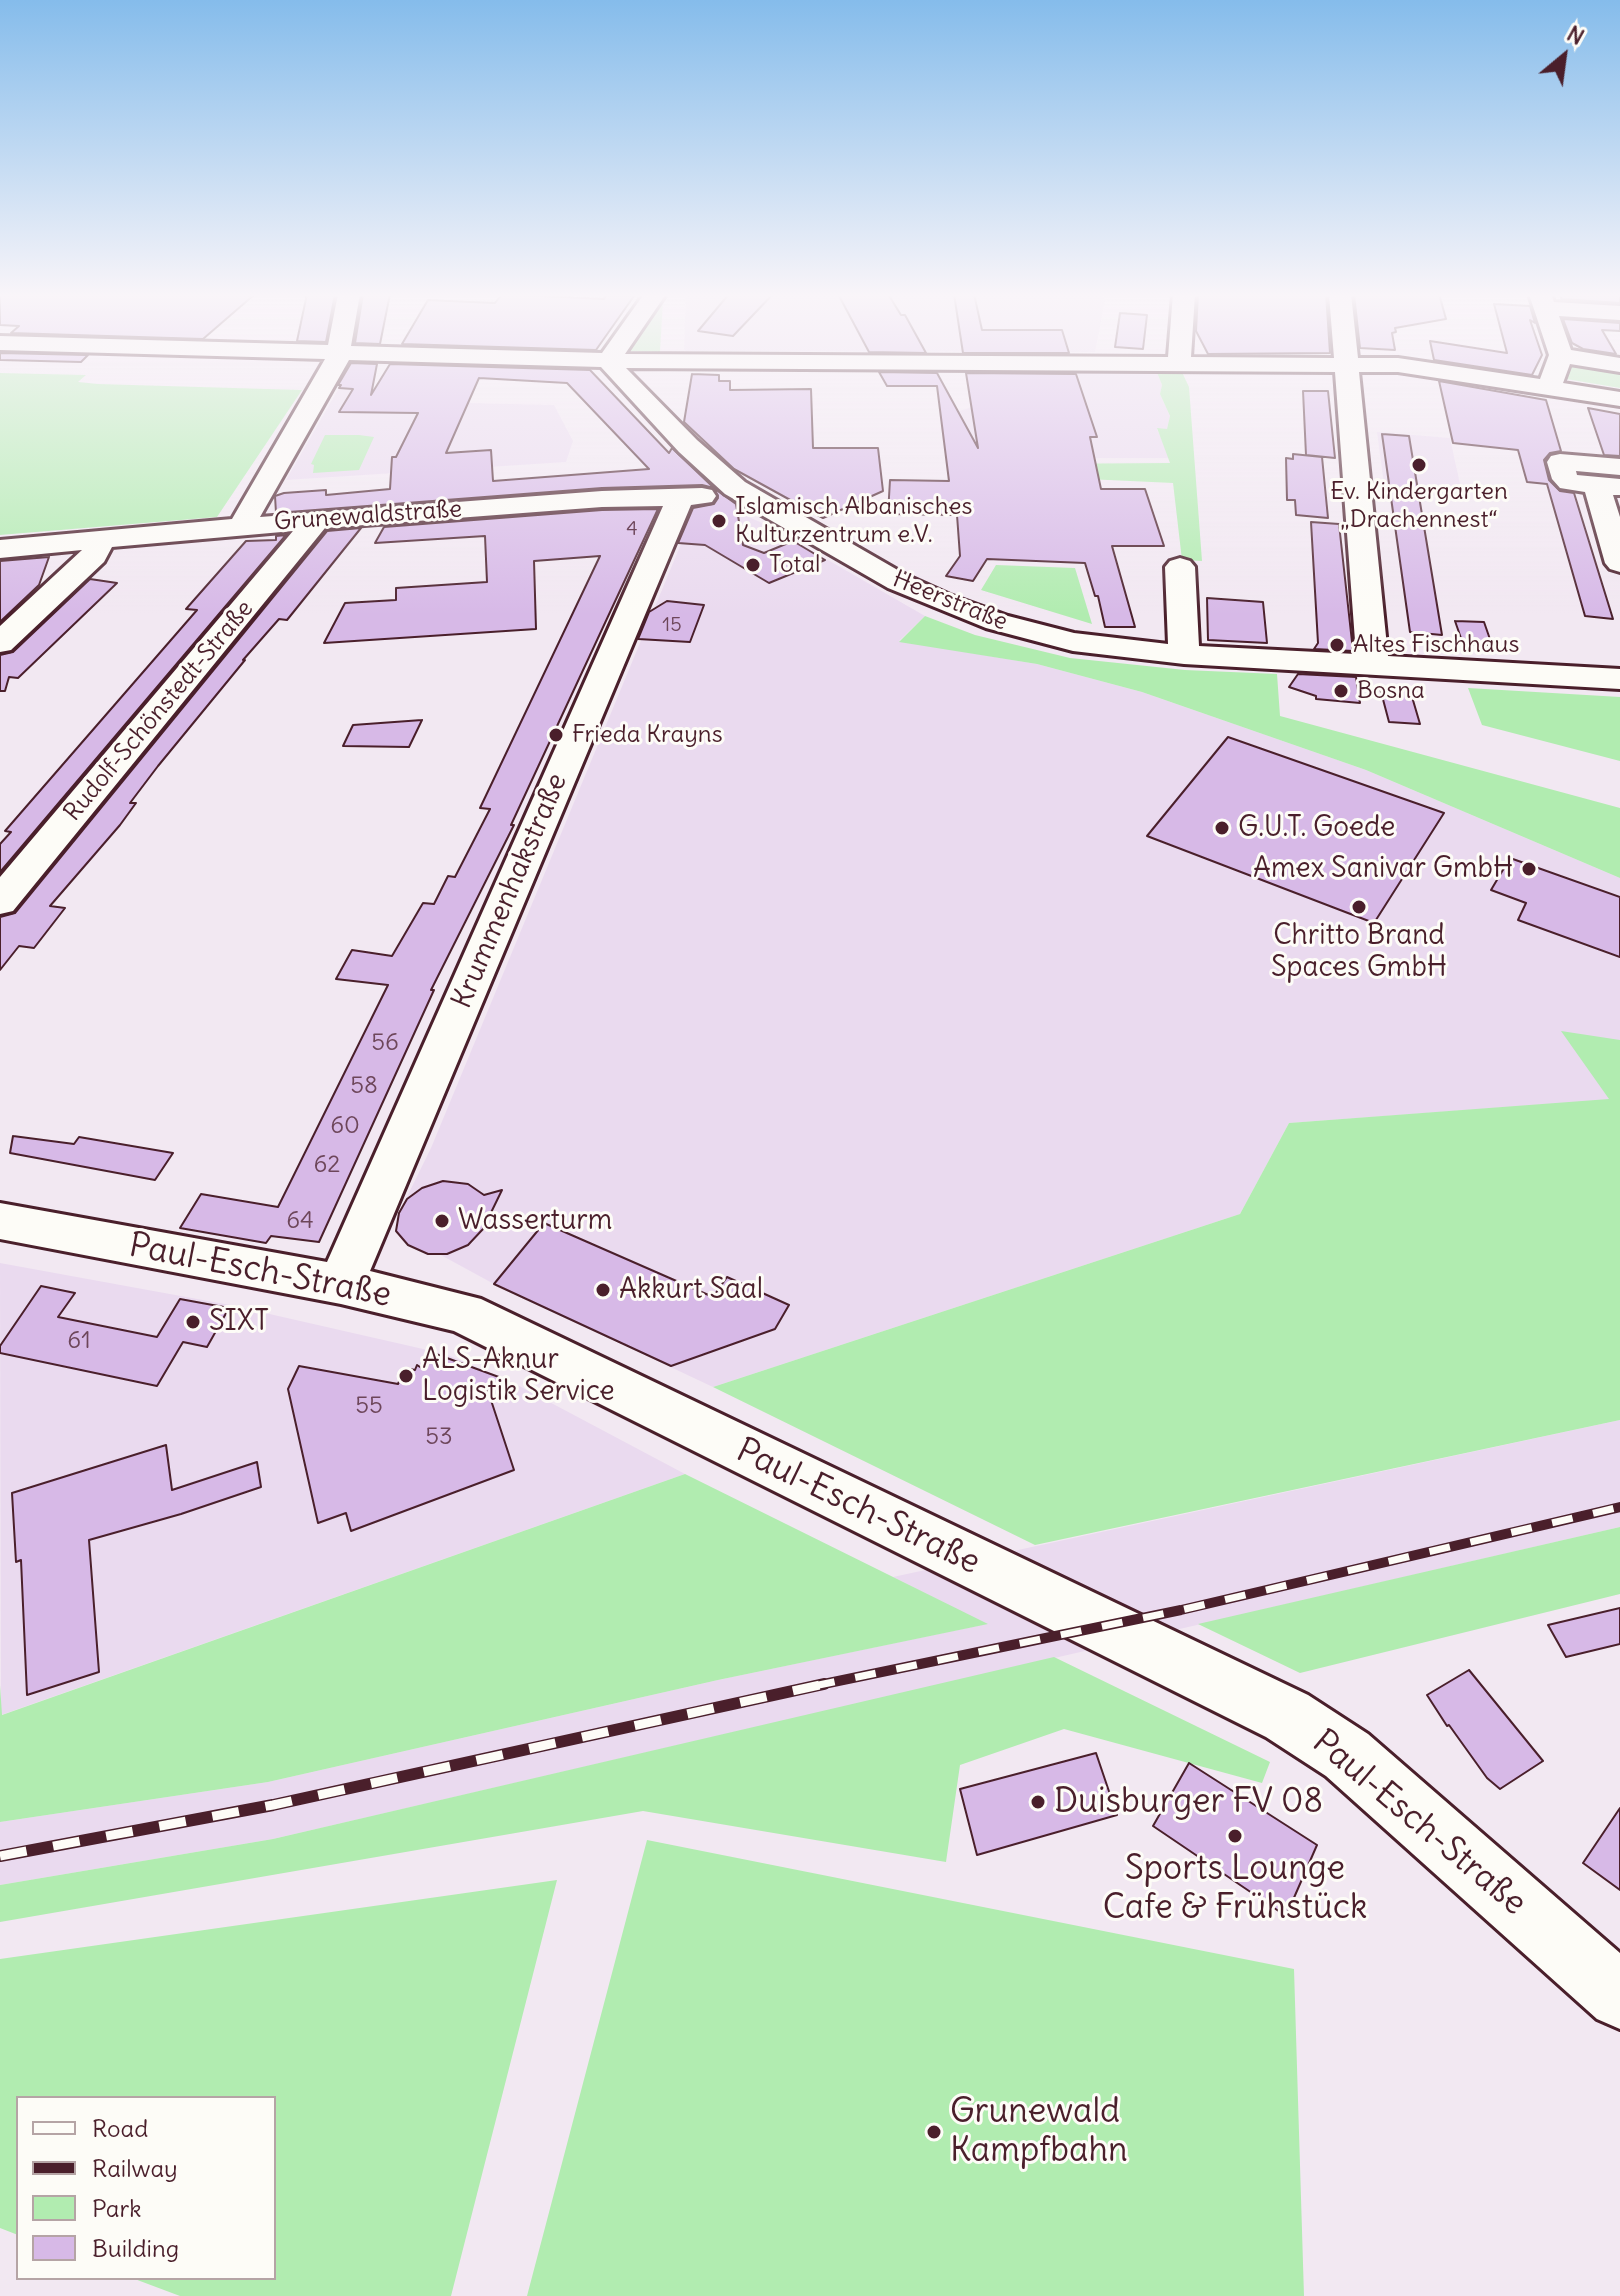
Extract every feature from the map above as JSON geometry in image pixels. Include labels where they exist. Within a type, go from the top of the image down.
[{"type":"street","points":[[244,526],[246,517],[315,401]]},
{"type":"street","name":"Heerstraße","points":[[644,401],[735,488],[898,582],[997,622],[1073,642],[1184,655],[1620,679]]},
{"type":"street","points":[[660,401],[666,424]]},
{"type":"street","points":[[1352,401],[1373,666]]},
{"type":"street","points":[[1615,480],[1598,490],[1620,563]]},
{"type":"street","name":"Grunewaldstraße","points":[[0,549],[244,526],[602,499],[680,499],[718,494],[735,488]]},
{"type":"street","name":"Krummenhakstraße","points":[[341,1284],[680,499]]},
{"type":"street","name":"Rudolf-Schönstedt-Straße","points":[[0,902],[317,520]]},
{"type":"street","points":[[0,643],[94,556],[101,540]]},
{"type":"street","points":[[1180,567],[1184,655]]},
{"type":"street","name":"Paul-Esch-Straße","points":[[0,1221],[341,1284],[464,1313],[1287,1716],[1347,1755],[1620,1996]]},
{"type":"shaded area","points":[[331,401],[554,405],[573,441],[566,462],[286,480]]},
{"type":"shaded area","points":[[985,401],[1163,401],[1170,416],[1167,429],[1157,429],[1170,458],[946,458],[956,412]]},
{"type":"shaded area","name":"Ev. Kindergarten „Drachennest“","points":[[1377,432],[1450,438],[1463,498],[1385,492]]},
{"type":"shaded area","points":[[726,507],[769,526],[925,616],[899,641],[1037,664],[1142,692],[1366,770],[1620,878],[1620,1099],[1289,1123],[1240,1214],[713,1387],[494,1284],[439,1254],[428,1254],[408,1245],[396,1231],[399,1213],[431,1148],[695,510]]},
{"type":"shaded area","points":[[0,1263],[230,1305],[445,1354],[508,1380],[685,1474],[1,1715]]},
{"type":"shaded area","points":[[1620,1420],[1620,1527],[273,1839],[0,1885],[0,1822],[268,1782],[718,1680],[986,1624],[893,1577]]},
{"type":"green space","points":[[0,401],[295,401],[217,517],[0,535]]},
{"type":"green space","points":[[1163,401],[1190,401],[1202,561],[1182,560],[1173,483],[1022,476],[1018,464],[1170,463],[1157,428],[1167,429],[1170,416]]},
{"type":"green space","points":[[325,435],[374,437],[359,470],[313,473],[314,465],[311,464]]},
{"type":"green space","points":[[996,565],[1075,568],[1092,624],[981,590]]},
{"type":"green space","points":[[925,616],[975,635],[1070,658],[1185,670],[1277,674],[1280,716],[1620,808],[1620,878],[1366,770],[1142,692],[1037,664],[899,642]]},
{"type":"green space","points":[[1468,688],[1620,697],[1620,761],[1482,725]]},
{"type":"green space","points":[[1561,1031],[1620,1040],[1620,1420],[1035,1545],[713,1387],[1240,1214],[1289,1123],[1609,1099]]},
{"type":"green space","points":[[685,1474],[988,1624],[718,1680],[268,1782],[0,1822],[0,1685],[2,1715]]},
{"type":"green space","points":[[1620,1527],[1620,1594],[1300,1673],[1198,1624]]},
{"type":"green space","points":[[1054,1657],[1270,1762],[1262,1783],[1064,1729],[960,1765],[946,1862],[643,1811],[0,1922],[0,1885],[273,1839]]},
{"type":"green space","name":"Grunewald Kampfbahn","points":[[647,1840],[1294,1969],[1304,2296],[527,2296]]},
{"type":"green space","points":[[557,1880],[451,2296],[180,2296],[137,2280],[276,2280],[276,2096],[16,2096],[16,2234],[0,2228],[0,1959]]},
{"type":"building","points":[[346,401],[469,401],[446,453],[491,450],[493,481],[649,469],[584,401],[620,401],[669,453],[672,448],[714,488],[702,485],[602,488],[276,513],[275,496],[284,493],[326,490],[326,495],[390,489],[392,457],[396,457],[418,413],[339,412]]},
{"type":"building","points":[[687,401],[811,401],[813,448],[878,448],[883,491],[823,518],[734,469],[684,422]]},
{"type":"building","points":[[939,401],[952,401],[978,448],[971,401],[1085,401],[1097,437],[1090,437],[1101,489],[1145,489],[1164,546],[1112,546],[1135,627],[1105,627],[1098,596],[1095,596],[1085,563],[987,559],[973,581],[946,576],[960,556],[957,515],[888,514],[890,480],[949,481]]},
{"type":"building","points":[[1303,401],[1329,401],[1335,458],[1306,455]]},
{"type":"building","points":[[1444,401],[1546,401],[1561,451],[1550,453],[1544,460],[1549,480],[1560,491],[1574,493],[1613,619],[1585,616],[1547,484],[1527,482],[1518,450],[1453,443]]},
{"type":"building","points":[[1588,408],[1620,414],[1620,456],[1604,455]]},
{"type":"building","points":[[1382,434],[1409,436],[1442,635],[1410,632]]},
{"type":"building","points":[[1293,454],[1322,457],[1328,518],[1296,515],[1295,500],[1287,500],[1286,458],[1293,459]]},
{"type":"building","points":[[715,489],[736,504],[743,545],[764,553],[793,541],[825,560],[769,583],[705,545],[678,543],[693,508],[714,504],[718,498]]},
{"type":"building","points":[[658,509],[511,825],[514,825],[431,990],[434,990],[319,1242],[271,1236],[266,1243],[180,1228],[201,1194],[278,1207],[388,985],[336,979],[352,950],[392,956],[423,903],[434,904],[448,876],[455,877],[490,809],[480,808],[600,556],[534,561],[536,629],[324,643],[345,603],[396,600],[396,588],[487,582],[485,536],[375,543],[384,527],[602,510]]},
{"type":"building","points":[[1311,522],[1339,524],[1353,651],[1314,649],[1318,643]]},
{"type":"building","points":[[361,528],[287,620],[279,619],[243,660],[158,766],[130,803],[136,803],[120,825],[50,906],[65,908],[34,948],[19,946],[0,970],[0,917],[15,913],[327,531]]},
{"type":"building","points":[[286,535],[0,872],[0,844],[11,832],[5,831],[197,610],[186,609],[246,541],[276,540],[276,536]]},
{"type":"building","points":[[49,557],[39,585],[0,622],[0,561]]},
{"type":"building","points":[[90,579],[117,583],[18,678],[9,677],[5,691],[0,691],[0,655],[13,652]]},
{"type":"building","points":[[1207,598],[1263,602],[1267,643],[1208,640]]},
{"type":"building","points":[[667,601],[704,605],[690,642],[638,639],[649,612]]},
{"type":"building","points":[[1455,621],[1484,622],[1492,645],[1463,644]]},
{"type":"building","name":"Bosna","points":[[1298,674],[1356,677],[1360,703],[1316,699],[1316,696],[1289,687]]},
{"type":"building","points":[[1380,688],[1410,690],[1420,724],[1389,722]]},
{"type":"building","points":[[422,720],[409,747],[343,746],[353,725]]},
{"type":"building","points":[[1228,737],[1444,813],[1374,923],[1147,836]]},
{"type":"building","points":[[1510,858],[1620,897],[1620,957],[1518,920],[1526,903],[1491,890]]},
{"type":"building","points":[[13,1136],[74,1144],[79,1137],[173,1153],[155,1180],[10,1153]]},
{"type":"building","name":"Wasserturm","points":[[443,1181],[468,1184],[484,1195],[502,1190],[483,1229],[468,1245],[447,1254],[428,1254],[408,1245],[396,1231],[399,1213],[407,1199],[422,1188]]},
{"type":"building","name":"Akkurt Saal","points":[[544,1223],[713,1297],[727,1277],[789,1305],[775,1329],[671,1366],[494,1284]]},
{"type":"building","points":[[41,1286],[75,1293],[58,1317],[157,1337],[180,1299],[229,1308],[207,1347],[183,1342],[157,1386],[0,1353],[0,1346]]},
{"type":"building","points":[[436,1354],[507,1380],[487,1388],[514,1470],[351,1531],[346,1513],[318,1523],[288,1389],[299,1366],[398,1384],[405,1368],[415,1370],[417,1365],[423,1369]]},
{"type":"building","points":[[166,1445],[172,1490],[257,1462],[261,1487],[89,1540],[99,1672],[27,1695],[21,1560],[16,1562],[12,1493]]},
{"type":"building","points":[[1620,1608],[1620,1644],[1566,1657],[1548,1625]]},
{"type":"building","points":[[1469,1670],[1543,1761],[1500,1789],[1487,1778],[1427,1695]]},
{"type":"building","name":"Duisburger FV 08","points":[[1096,1753],[1117,1815],[977,1855],[960,1789]]},
{"type":"building","name":"Sports Lounge Cafe & Frühstück","points":[[1189,1763],[1317,1845],[1286,1916],[1153,1826]]},
{"type":"building","points":[[1620,1808],[1620,1890],[1583,1863]]},
{"type":"railway","points":[[814,1686],[1181,1610],[1620,1507]]},
{"type":"railway","points":[[0,1856],[273,1805],[824,1684]]},
{"type":"place","name":"Ev. Kindergarten „Drachennest“","points":[[1419,465]]},
{"type":"place","name":"Islamisch Albanisches Kulturzentrum e.V.","points":[[719,521]]},
{"type":"place","name":"Total","points":[[753,565]]},
{"type":"place","name":"Altes Fischhaus","points":[[1337,645]]},
{"type":"place","name":"Bosna","points":[[1341,691]]},
{"type":"place","name":"Frieda Krayns","points":[[556,735]]},
{"type":"place","name":"G.U.T. Goede","points":[[1222,828]]},
{"type":"place","name":"Amex Sanivar GmbH","points":[[1529,869]]},
{"type":"place","name":"Chritto Brand Spaces GmbH","points":[[1359,907]]},
{"type":"place","name":"Wasserturm","points":[[442,1221]]},
{"type":"place","name":"Akkurt Saal","points":[[603,1290]]},
{"type":"place","name":"SIXT","points":[[193,1322]]},
{"type":"place","name":"ALS-Aknur Logistik Service","points":[[406,1376]]},
{"type":"place","name":"Duisburger FV 08","points":[[1038,1802]]},
{"type":"place","name":"Sports Lounge Cafe & Frühstück","points":[[1235,1836]]},
{"type":"place","name":"Grunewald Kampfbahn","points":[[934,2132]]}]
